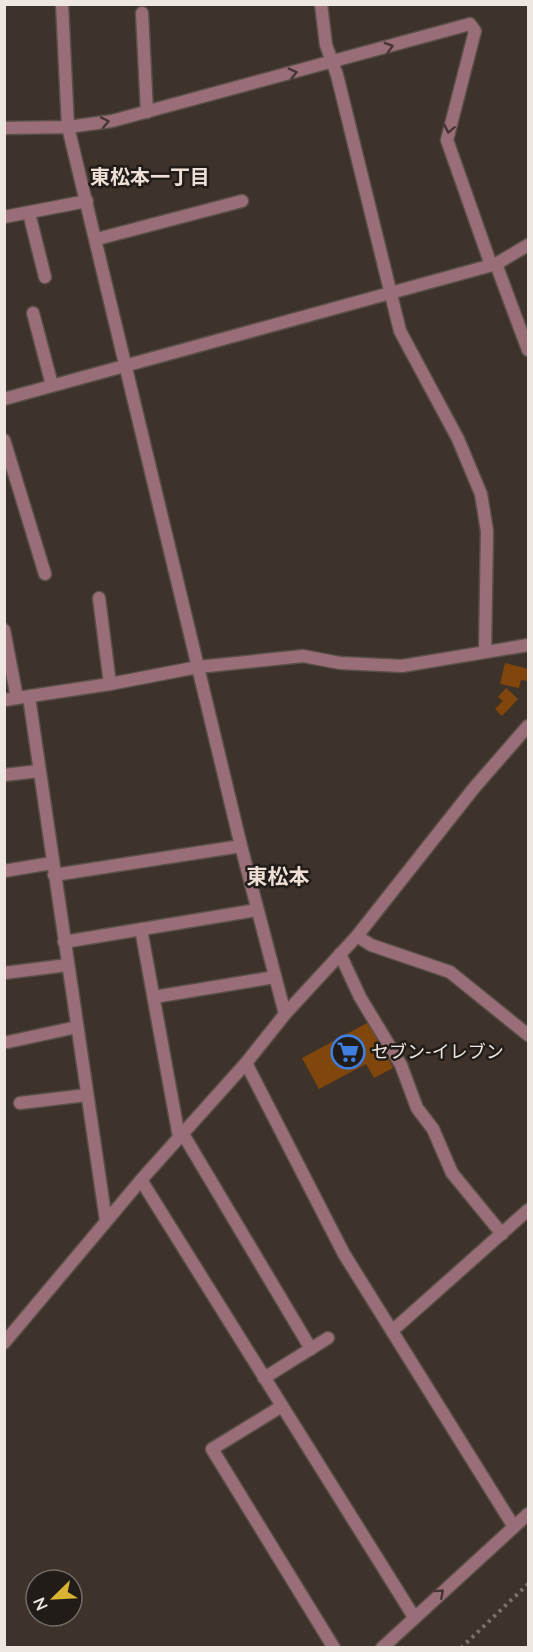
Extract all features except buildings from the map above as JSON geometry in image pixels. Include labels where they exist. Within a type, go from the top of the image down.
[{"type":"street","points":[[62,4],[68,127],[97,239],[123,366],[241,846],[285,1014]]},
{"type":"street","points":[[321,4],[326,45],[333,63],[392,292],[400,332],[458,439],[482,494],[487,531],[485,652]]},
{"type":"street","points":[[142,13],[147,111]]},
{"type":"street","points":[[4,128],[68,127],[112,121],[333,63],[470,24],[475,31],[447,140],[528,350]]},
{"type":"street","points":[[4,217],[87,201]]},
{"type":"street","points":[[97,239],[242,201]]},
{"type":"street","points":[[29,213],[45,277]]},
{"type":"street","points":[[4,399],[493,264],[528,245]]},
{"type":"street","points":[[33,313],[52,386]]},
{"type":"street","points":[[4,440],[45,574]]},
{"type":"street","points":[[99,598],[110,684]]},
{"type":"street","points":[[4,630],[17,698],[39,771],[106,1221]]},
{"type":"street","points":[[17,698],[110,684],[198,667],[303,656],[340,663],[402,666],[528,645]]},
{"type":"street","points":[[4,1343],[141,1180],[246,1063],[285,1014],[357,936],[474,788],[528,726]]},
{"type":"street","points":[[4,776],[39,771]]},
{"type":"street","points":[[4,871],[53,869],[241,846]]},
{"type":"street","points":[[64,942],[257,910]]},
{"type":"street","points":[[141,929],[181,1135],[311,1349]]},
{"type":"street","points":[[357,936],[371,945],[450,972],[528,1035]]},
{"type":"street","points":[[340,954],[360,998],[401,1065],[417,1108],[433,1129],[452,1173],[502,1234]]},
{"type":"street","points":[[4,973],[68,965]]},
{"type":"street","points":[[153,997],[275,977]]},
{"type":"street","points":[[8,1042],[77,1027]]},
{"type":"street","points":[[246,1063],[344,1254],[514,1527]]},
{"type":"street","points":[[21,1103],[87,1095]]},
{"type":"street","points":[[141,1180],[414,1617]]},
{"type":"street","points":[[392,1331],[528,1210]]},
{"type":"street","points":[[264,1378],[328,1338]]},
{"type":"street","points":[[282,1406],[212,1449],[334,1647]]},
{"type":"street","points":[[382,1647],[528,1514]]},
{"type":"path","points":[[461,1647],[528,1584]]},
{"type":"place","name":"セブン-イレブン","points":[[348,1052]]},
{"type":"district","name":"東松本一丁目","points":[[150,177]]},
{"type":"district","name":"東松本","points":[[278,877]]}]
